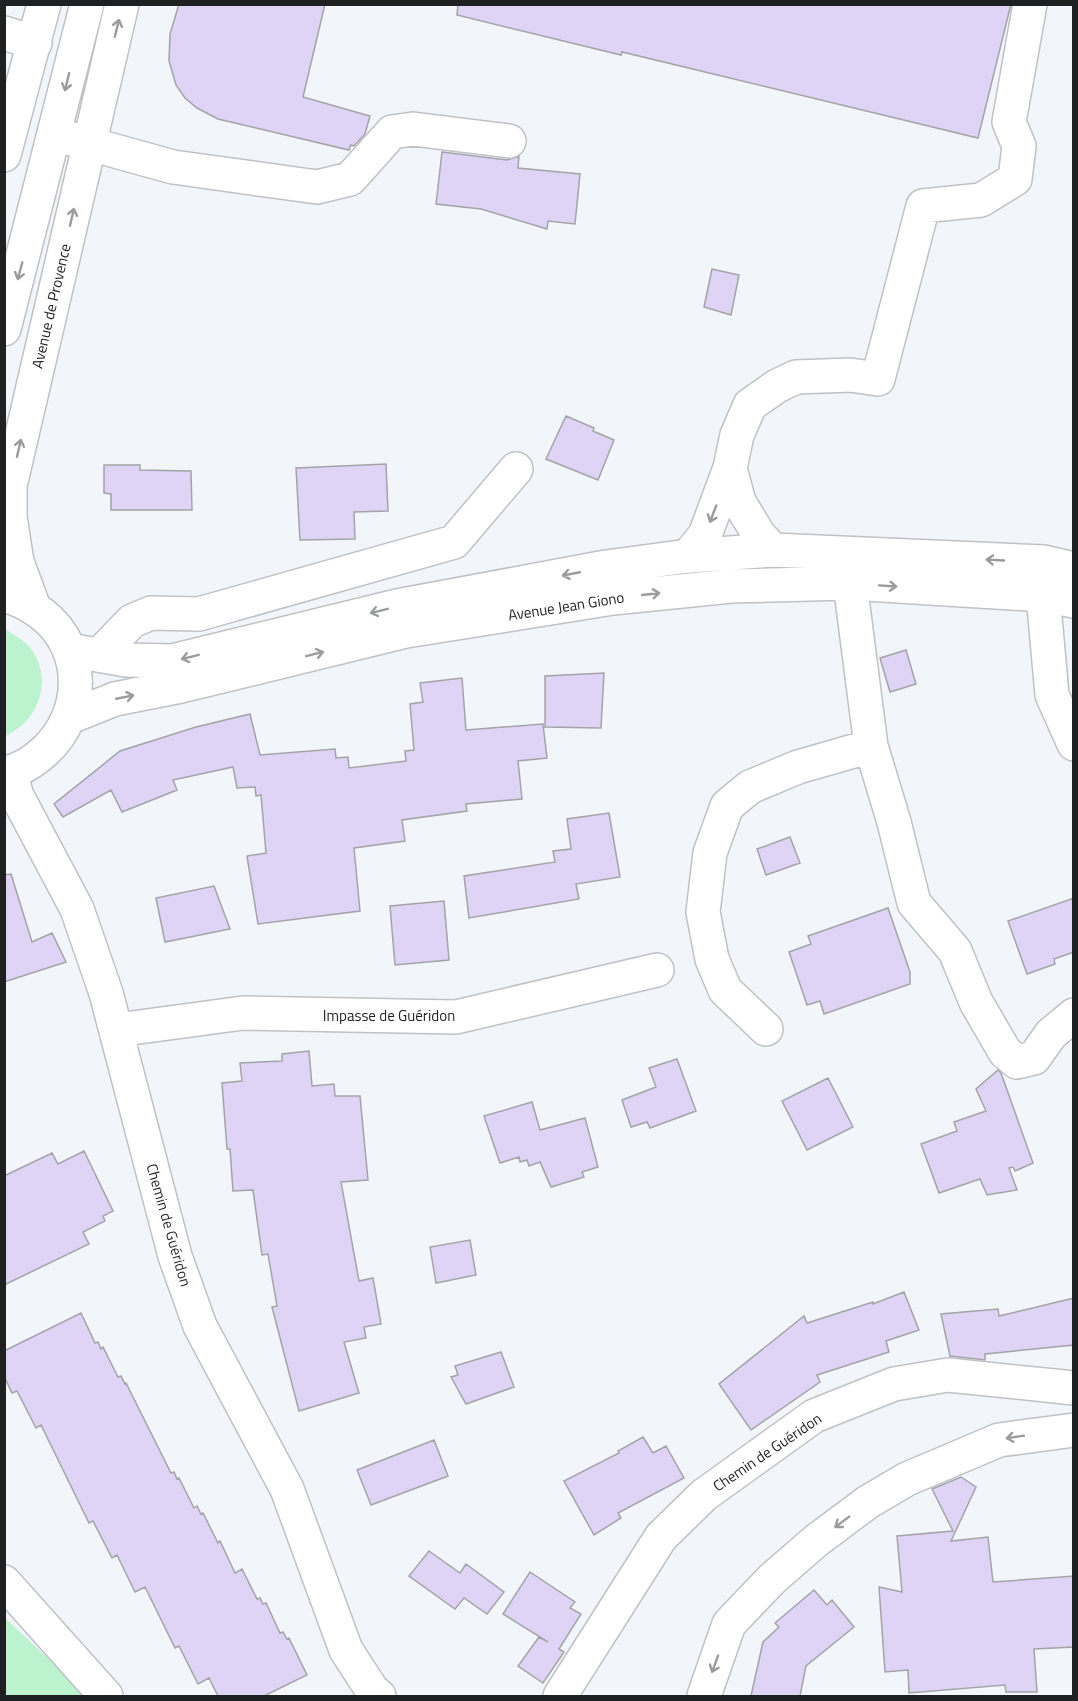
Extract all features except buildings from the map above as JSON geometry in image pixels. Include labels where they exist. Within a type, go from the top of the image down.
[{"type":"main road","points":[[4,155],[20,38],[44,4]]},
{"type":"main road","points":[[4,329],[87,4]]},
{"type":"main road","name":"Avenue de Provence","points":[[19,602],[17,562],[10,517],[10,486],[122,4]]},
{"type":"main road","points":[[688,556],[705,535],[730,468],[737,435],[750,405],[796,376],[850,375],[878,379],[923,206],[981,200],[1015,179],[1019,146],[1009,122],[1030,4]]},
{"type":"main road","points":[[54,134],[173,167],[317,187],[350,179],[392,132],[413,129],[509,141]]},
{"type":"main road","points":[[730,468],[739,502],[759,535],[773,550]]},
{"type":"main road","points":[[8,772],[35,760],[56,741],[70,717],[75,695],[75,672],[84,652],[132,621],[151,613],[199,614],[454,542],[516,469]]},
{"type":"main road","name":"Avenue Jean Giono","points":[[84,652],[126,660],[172,662],[397,606],[606,567],[688,556],[773,550],[849,568],[1058,598]]},
{"type":"main road","points":[[1059,565],[1052,695],[1074,744]]},
{"type":"main road","name":"Avenue Jean Giono","points":[[70,717],[115,699],[181,686],[406,632],[613,598],[731,586],[849,568],[1059,565]]},
{"type":"main road","points":[[849,568],[871,746],[894,822],[914,903],[955,951],[976,1002],[1005,1052],[1017,1062],[1034,1058],[1051,1034],[1074,1015]]},
{"type":"main road","points":[[19,602],[54,626],[84,652]]},
{"type":"main road","points":[[766,1029],[725,990],[712,959],[703,912],[710,853],[727,806],[750,787],[798,767],[871,746]]},
{"type":"main road","name":"Chemin de Guéridon","points":[[8,772],[17,796],[76,909],[117,1030],[175,1256],[200,1326],[287,1489],[346,1650],[372,1690],[379,1696]]},
{"type":"main road","name":"Impasse de Guéridon","points":[[117,1030],[243,1014],[456,1017],[657,970]]},
{"type":"main road","name":"Chemin de Guéridon","points":[[560,1696],[661,1537],[704,1495],[814,1416],[894,1384],[948,1375],[1074,1388]]},
{"type":"main road","points":[[704,1696],[729,1624],[772,1579],[816,1540],[868,1502],[907,1479],[999,1440],[1074,1430]]},
{"type":"main road","points":[[4,1582],[106,1696]]},
{"type":"green space","points":[[5,629],[31,649],[38,661],[42,686],[34,710],[26,721],[17,730],[5,736]]},
{"type":"green space","points":[[5,1618],[88,1696],[5,1696]]}]
